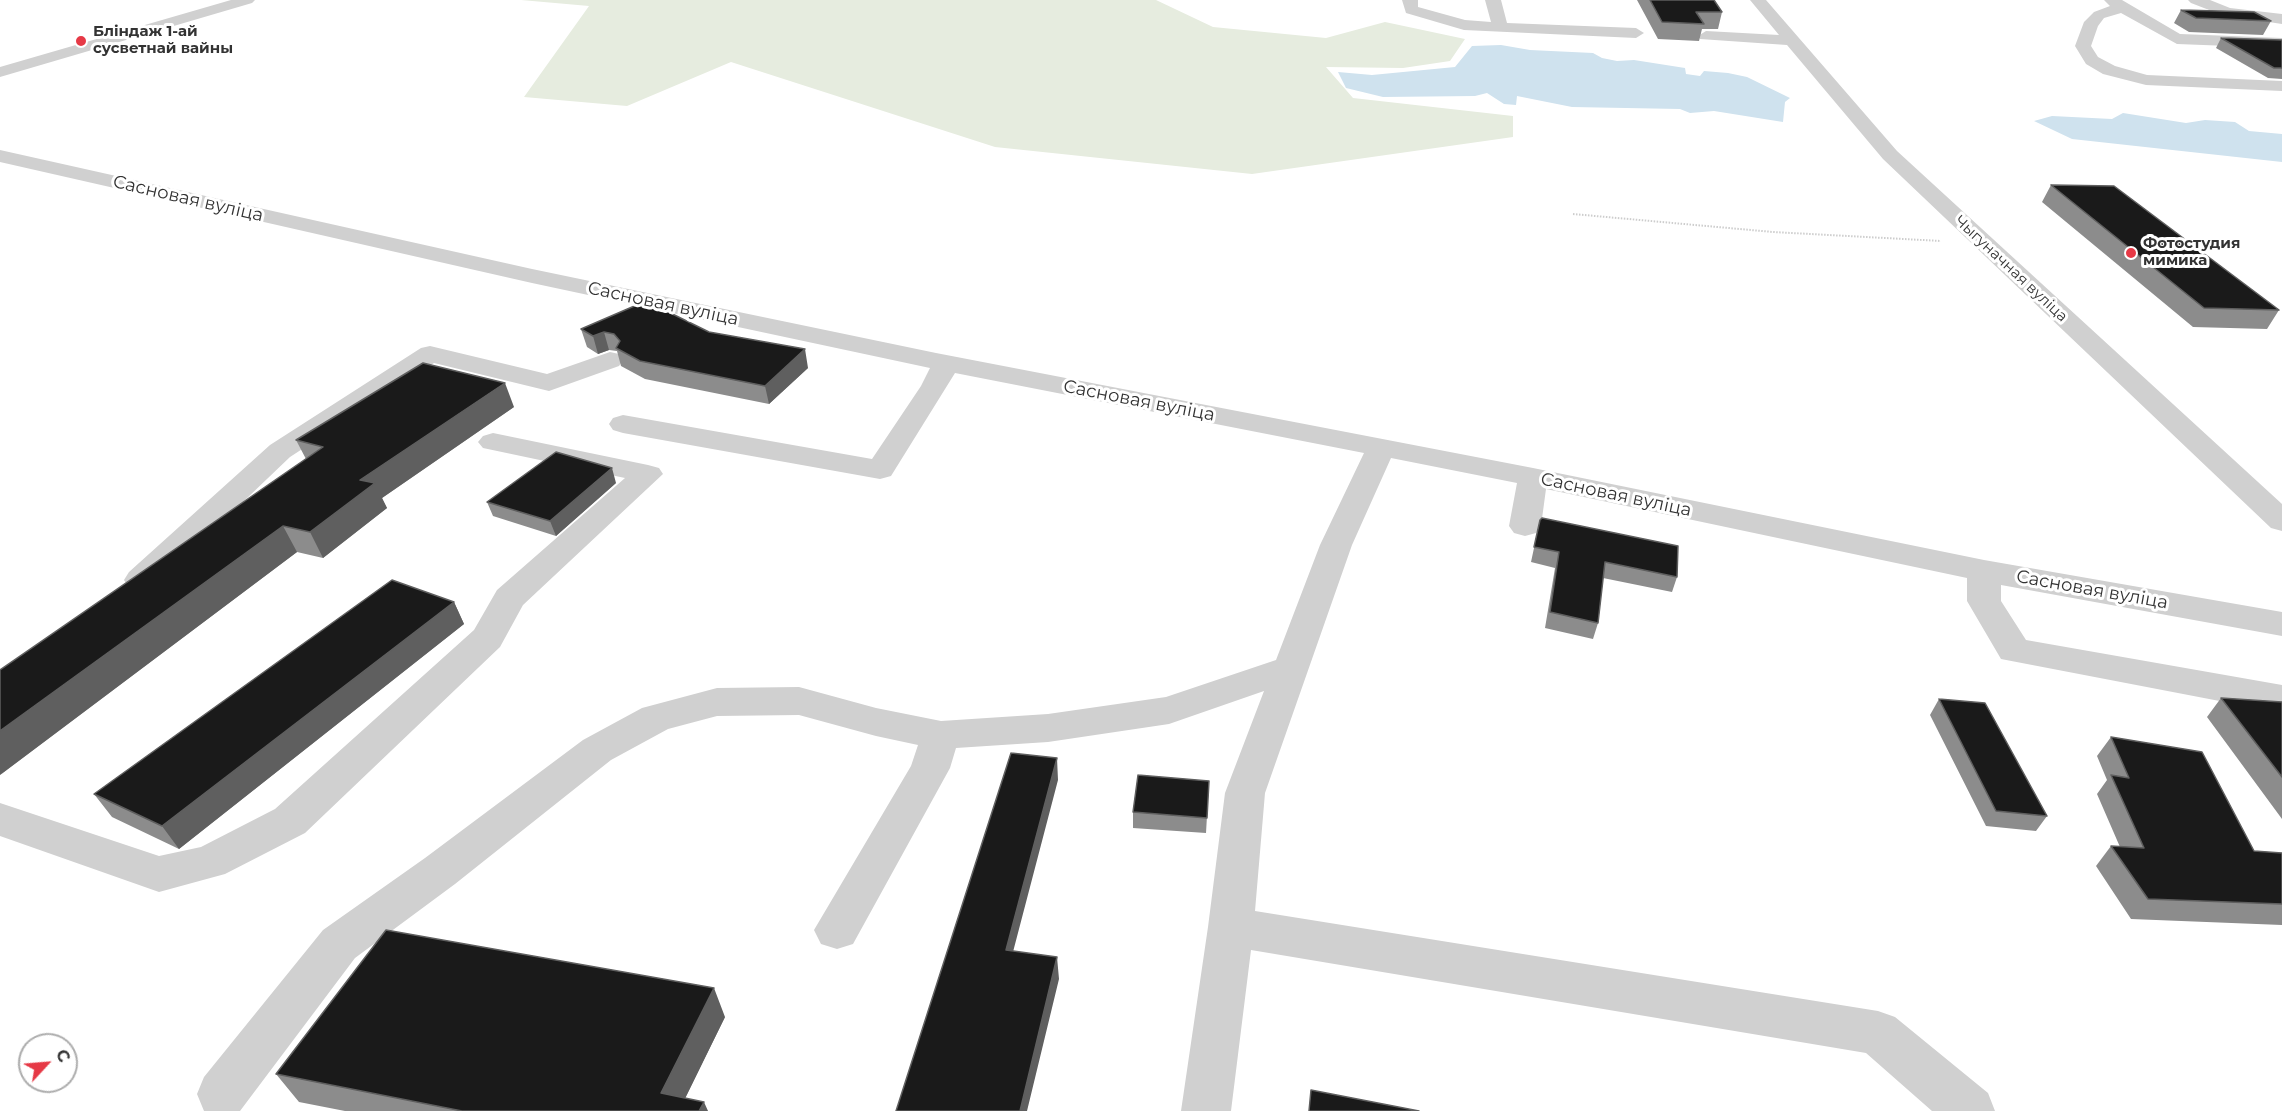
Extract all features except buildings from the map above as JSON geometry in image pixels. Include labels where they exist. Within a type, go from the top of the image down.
[{"type":"street","points":[[0,72],[247,0]]},
{"type":"street","points":[[1410,0],[1411,10],[1464,25],[1636,33]]},
{"type":"street","points":[[1493,0],[1500,27]]},
{"type":"street","name":"Чыгуначная вуліца","points":[[1758,0],[1890,155],[2282,521]]},
{"type":"street","points":[[2196,0],[2227,12],[2282,19]]},
{"type":"street","points":[[2282,42],[2177,39],[2117,3],[2099,15],[2090,25],[2083,46],[2092,60],[2109,70],[2146,80],[2282,86]]},
{"type":"street","points":[[1706,36],[1790,40]]},
{"type":"street","name":"Сасновая вуліца","points":[[0,156],[532,276],[946,363],[1533,477],[1984,571],[2282,624]]},
{"type":"street","points":[[676,332],[705,313]]},
{"type":"street","points":[[122,596],[280,451],[430,354],[549,383],[610,360]]},
{"type":"street","points":[[623,424],[880,470],[934,386],[946,363]]},
{"type":"street","points":[[0,819],[159,874],[210,862],[290,821],[488,638],[509,598],[648,474],[493,442]]},
{"type":"street","points":[[1206,1111],[1231,927],[1245,793],[1336,544],[1382,448]]},
{"type":"street","points":[[1525,526],[1533,477]]},
{"type":"street","points":[[1984,571],[1984,601],[2014,650],[2282,699]]},
{"type":"street","points":[[222,1095],[339,944],[440,872],[597,750],[656,718],[717,702],[799,701],[876,722],[940,735],[1048,728],[1169,710],[1291,668]]},
{"type":"street","points":[[837,930],[930,768],[940,735]]},
{"type":"street","points":[[1231,927],[1878,1034],[1970,1111]]},
{"type":"path","points":[[1574,214],[1773,232],[1984,244]]},
{"type":"shaded area","points":[[521,0],[1156,0],[1213,27],[1326,38],[1385,22],[1465,39],[1450,61],[1403,68],[1326,67],[1353,98],[1513,116],[1513,137],[1252,174],[995,147],[731,62],[627,106],[524,97],[589,6]]},
{"type":"water","points":[[1501,45],[1530,50],[1593,53],[1602,58],[1617,61],[1634,60],[1685,68],[1686,74],[1700,76],[1704,71],[1728,73],[1747,77],[1790,98],[1785,102],[1783,122],[1714,111],[1690,113],[1680,109],[1572,107],[1517,96],[1516,105],[1504,104],[1487,93],[1475,96],[1383,97],[1346,88],[1338,72],[1372,75],[1455,67],[1472,46]]},
{"type":"water","points":[[2123,113],[2186,123],[2205,120],[2235,122],[2249,131],[2282,134],[2282,162],[2072,139],[2034,121],[2052,116],[2112,119]]},
{"type":"place","name":"Бліндаж 1-ай сусветнай вайны","points":[[81,41]]},
{"type":"place","name":"Фотостудия мимика","points":[[2131,253]]}]
